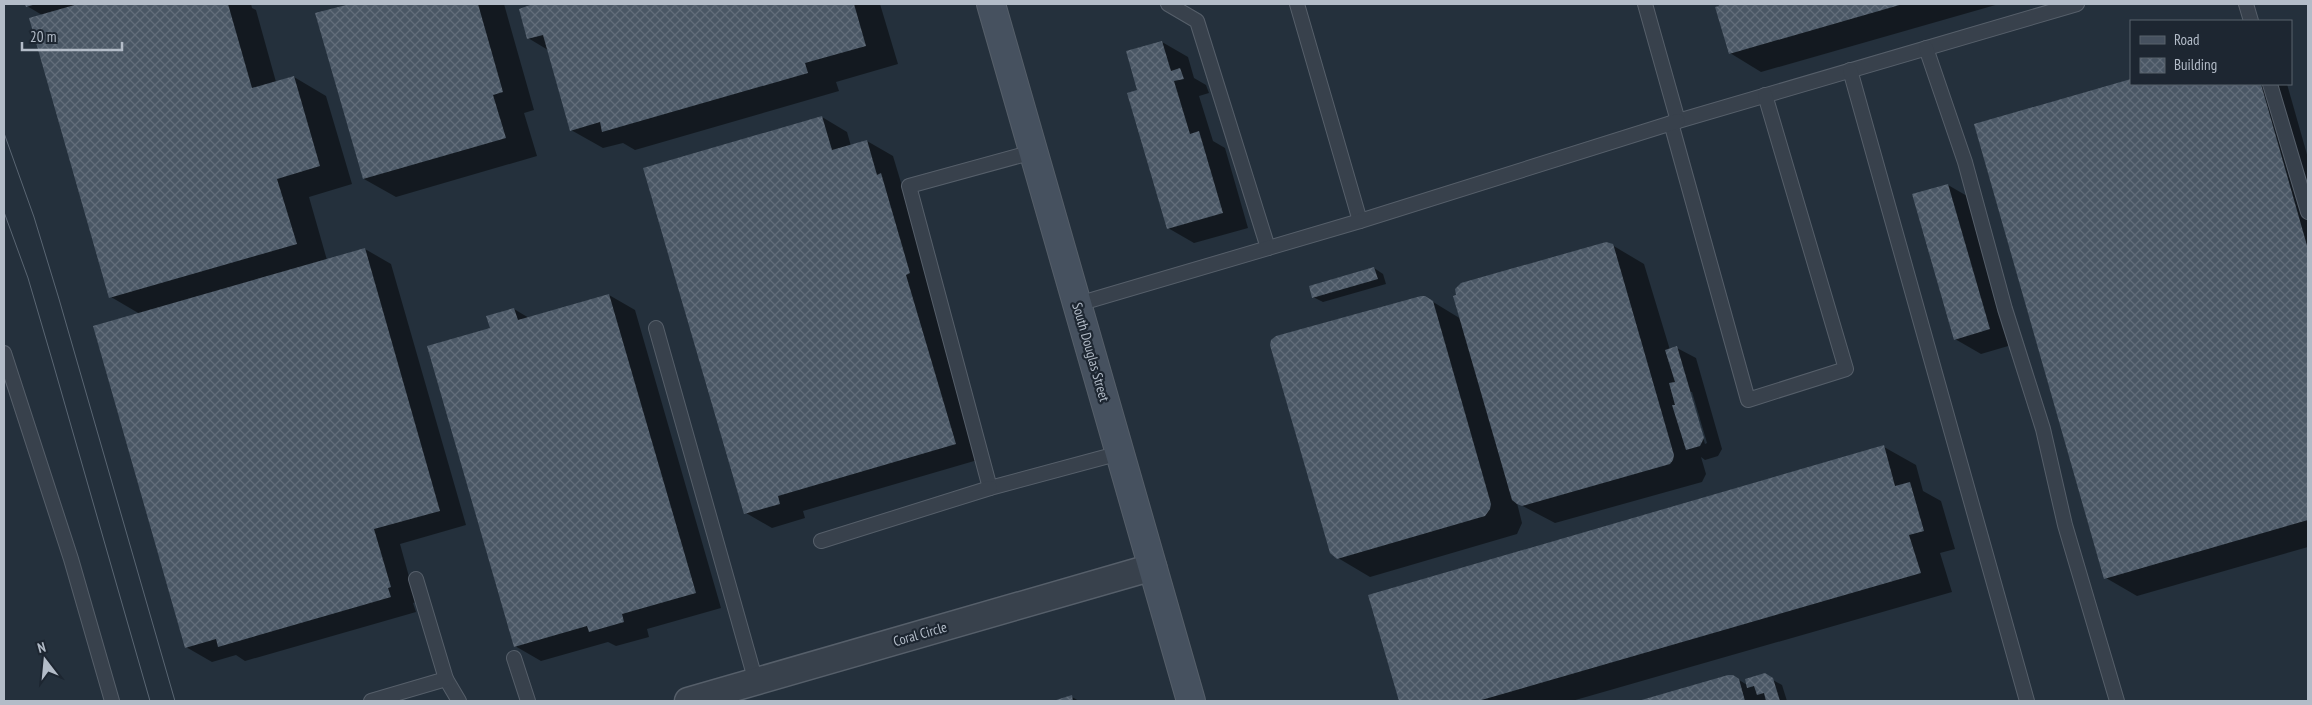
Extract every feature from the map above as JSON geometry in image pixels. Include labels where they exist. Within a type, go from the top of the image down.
[{"type":"street","name":"South Douglas Street","points":[[991,4],[1191,701]]},
{"type":"street","name":"Coral Circle","points":[[688,701],[1152,567]]},
{"type":"lane","points":[[1168,4],[1197,21],[1268,248]]},
{"type":"lane","points":[[1297,4],[1360,221]]},
{"type":"lane","points":[[1645,4],[1748,400],[1846,369],[1765,96]]},
{"type":"lane","points":[[1078,304],[1360,221],[1675,122],[2077,4]]},
{"type":"lane","points":[[2246,4],[2251,20]]},
{"type":"lane","points":[[1926,48],[1965,162],[2005,309],[2043,429],[2066,525],[2117,701]]},
{"type":"lane","points":[[1850,70],[2027,701]]},
{"type":"lane","points":[[2270,85],[2308,212]]},
{"type":"lane","points":[[990,488],[909,186],[1034,152]]},
{"type":"lane","points":[[656,328],[756,682]]},
{"type":"lane","points":[[4,353],[71,559],[112,701]]},
{"type":"lane","points":[[821,541],[990,488],[1120,453]]},
{"type":"lane","points":[[416,579],[446,679],[460,701]]},
{"type":"lane","points":[[514,658],[528,701]]},
{"type":"lane","points":[[371,701],[446,679]]},
{"type":"building","points":[[25,4],[36,4],[26,7]]},
{"type":"building","points":[[78,4],[228,4],[252,88],[294,76],[320,166],[277,179],[297,244],[109,298],[29,18]]},
{"type":"building","points":[[350,4],[478,4],[503,92],[493,95],[506,138],[363,179],[315,13]]},
{"type":"building","points":[[533,4],[854,4],[866,46],[805,63],[808,73],[602,132],[600,122],[570,131],[543,35],[527,39],[519,9]]},
{"type":"building","points":[[1718,4],[1903,4],[1729,54],[1715,7],[1719,6]]},
{"type":"building","points":[[1162,41],[1171,71],[1180,68],[1184,79],[1174,81],[1190,134],[1199,131],[1223,213],[1167,229],[1127,93],[1137,90],[1126,51]]},
{"type":"building","points":[[2130,79],[2130,85],[2261,85],[2308,249],[2308,520],[2104,579],[1974,124]]},
{"type":"building","points":[[822,116],[832,150],[867,140],[877,175],[881,173],[910,273],[906,275],[956,444],[778,496],[780,504],[744,514],[643,168]]},
{"type":"building","points":[[1948,184],[1990,329],[1954,340],[1912,194]]},
{"type":"building","points":[[1606,242],[1613,244],[1614,247],[1674,455],[1673,460],[1670,464],[1522,506],[1512,500],[1453,296],[1456,295],[1455,289],[1461,283]]},
{"type":"building","points":[[365,248],[440,511],[374,529],[391,587],[388,588],[391,597],[218,647],[216,639],[185,648],[93,326]]},
{"type":"building","points":[[1374,267],[1378,279],[1312,298],[1309,286]]},
{"type":"building","points":[[609,294],[696,593],[622,614],[624,622],[589,632],[587,626],[514,647],[427,346],[490,328],[486,316],[514,308],[518,320]]},
{"type":"building","points":[[1425,296],[1433,301],[1491,504],[1490,509],[1485,516],[1337,559],[1330,553],[1270,345],[1271,340],[1276,336]]},
{"type":"building","points":[[1677,346],[1704,438],[1700,446],[1686,450],[1672,405],[1675,405],[1669,383],[1675,382],[1665,350]]},
{"type":"building","points":[[1884,445],[1895,486],[1910,482],[1924,531],[1909,535],[1921,573],[1478,701],[1399,701],[1368,595]]},
{"type":"building","points":[[1765,673],[1773,678],[1780,701],[1766,701],[1764,693],[1757,695],[1754,686],[1747,688],[1745,679]]},
{"type":"building","points":[[1733,675],[1739,679],[1745,701],[1638,701]]},
{"type":"building","points":[[1072,695],[1073,701],[1053,701]]},
{"type":"tram line","points":[[4,133],[34,217],[59,299],[175,701]]},
{"type":"tram line","points":[[4,212],[28,278],[150,701]]}]
